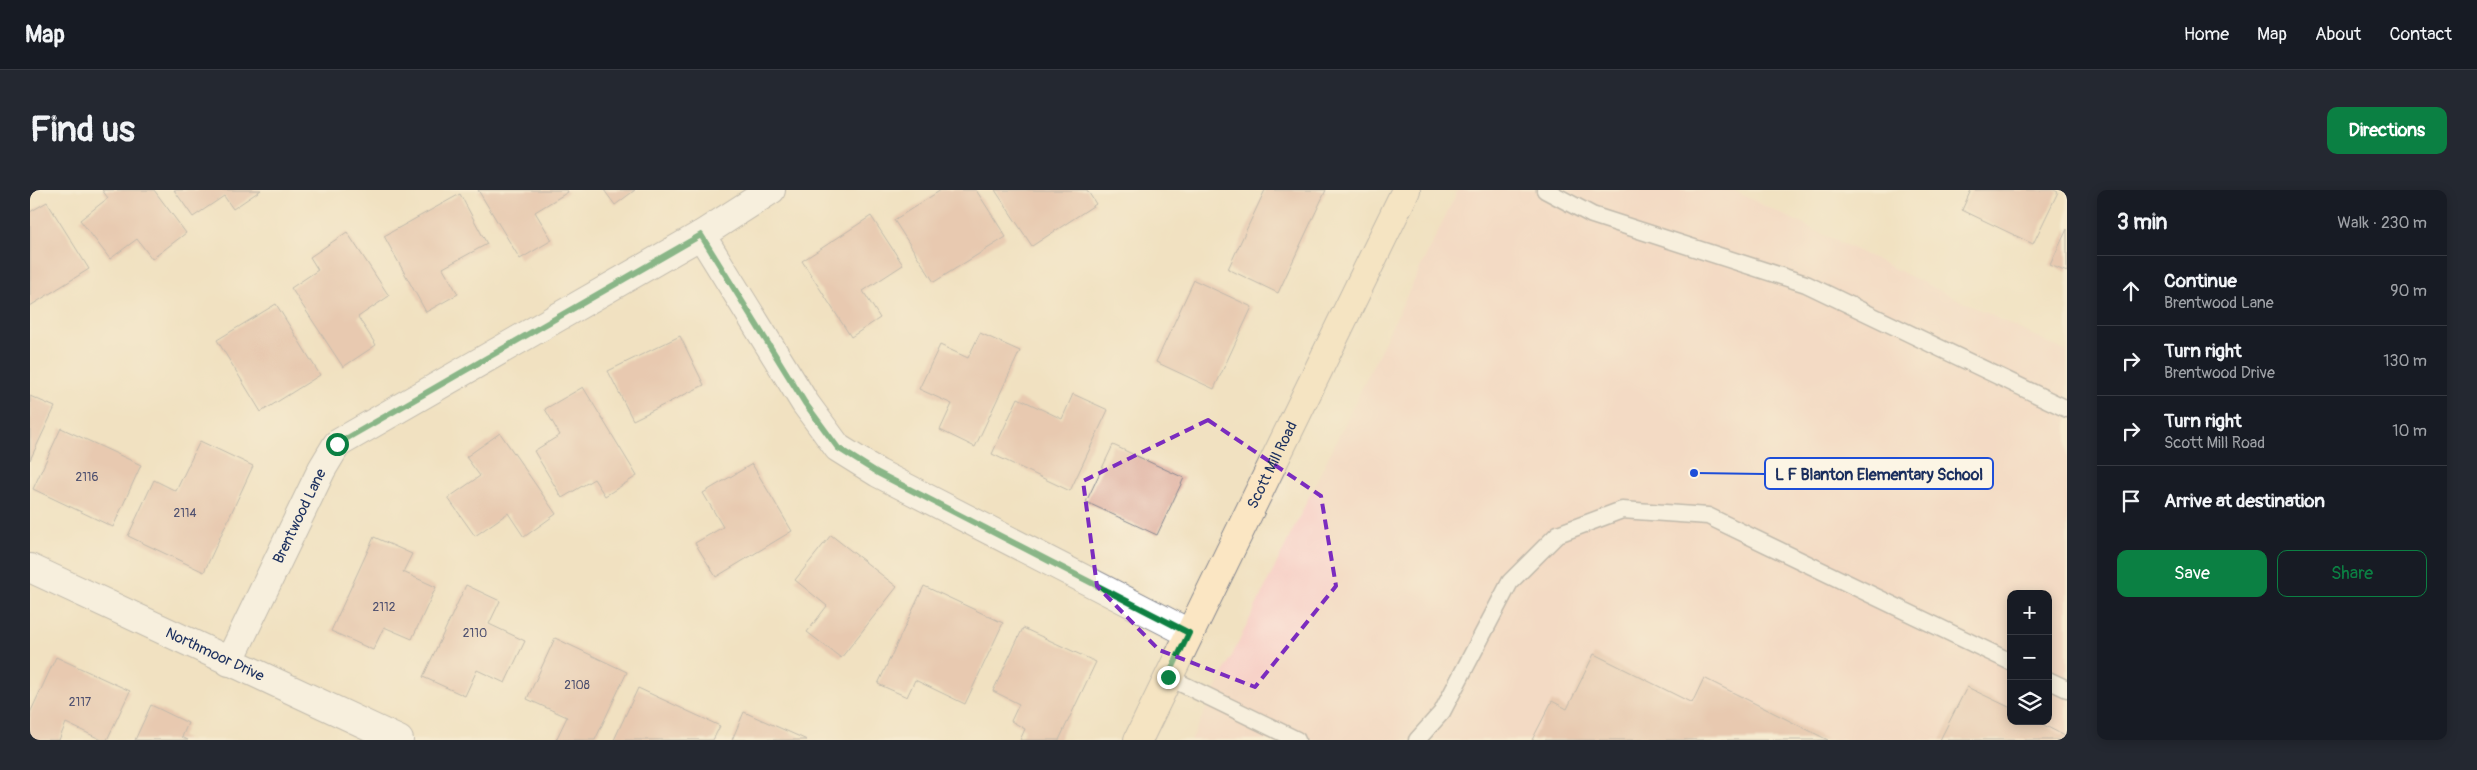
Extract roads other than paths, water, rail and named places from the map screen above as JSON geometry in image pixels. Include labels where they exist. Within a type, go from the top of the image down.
[{"type":"street","name":"Brentwood Lane","points":[[229,662],[322,469],[337,444],[701,235],[770,190]]},
{"type":"street","name":"Scott Mill Road","points":[[1138,740],[1406,190]]},
{"type":"street","points":[[701,235],[805,403],[838,448],[878,473],[1189,633]]},
{"type":"street","name":"Northmoor Drive","points":[[30,568],[399,740]]},
{"type":"lane","points":[[1545,190],[1592,216],[1806,284],[2067,409]]},
{"type":"lane","points":[[1417,740],[1442,712],[1510,582],[1558,534],[1622,510],[1708,516],[2007,660]]},
{"type":"lane","points":[[1168,677],[1297,740]]},
{"type":"lane","points":[[2052,682],[2067,689]]},
{"type":"place","name":"L F Blanton Elementary School","points":[[1694,473]]}]
